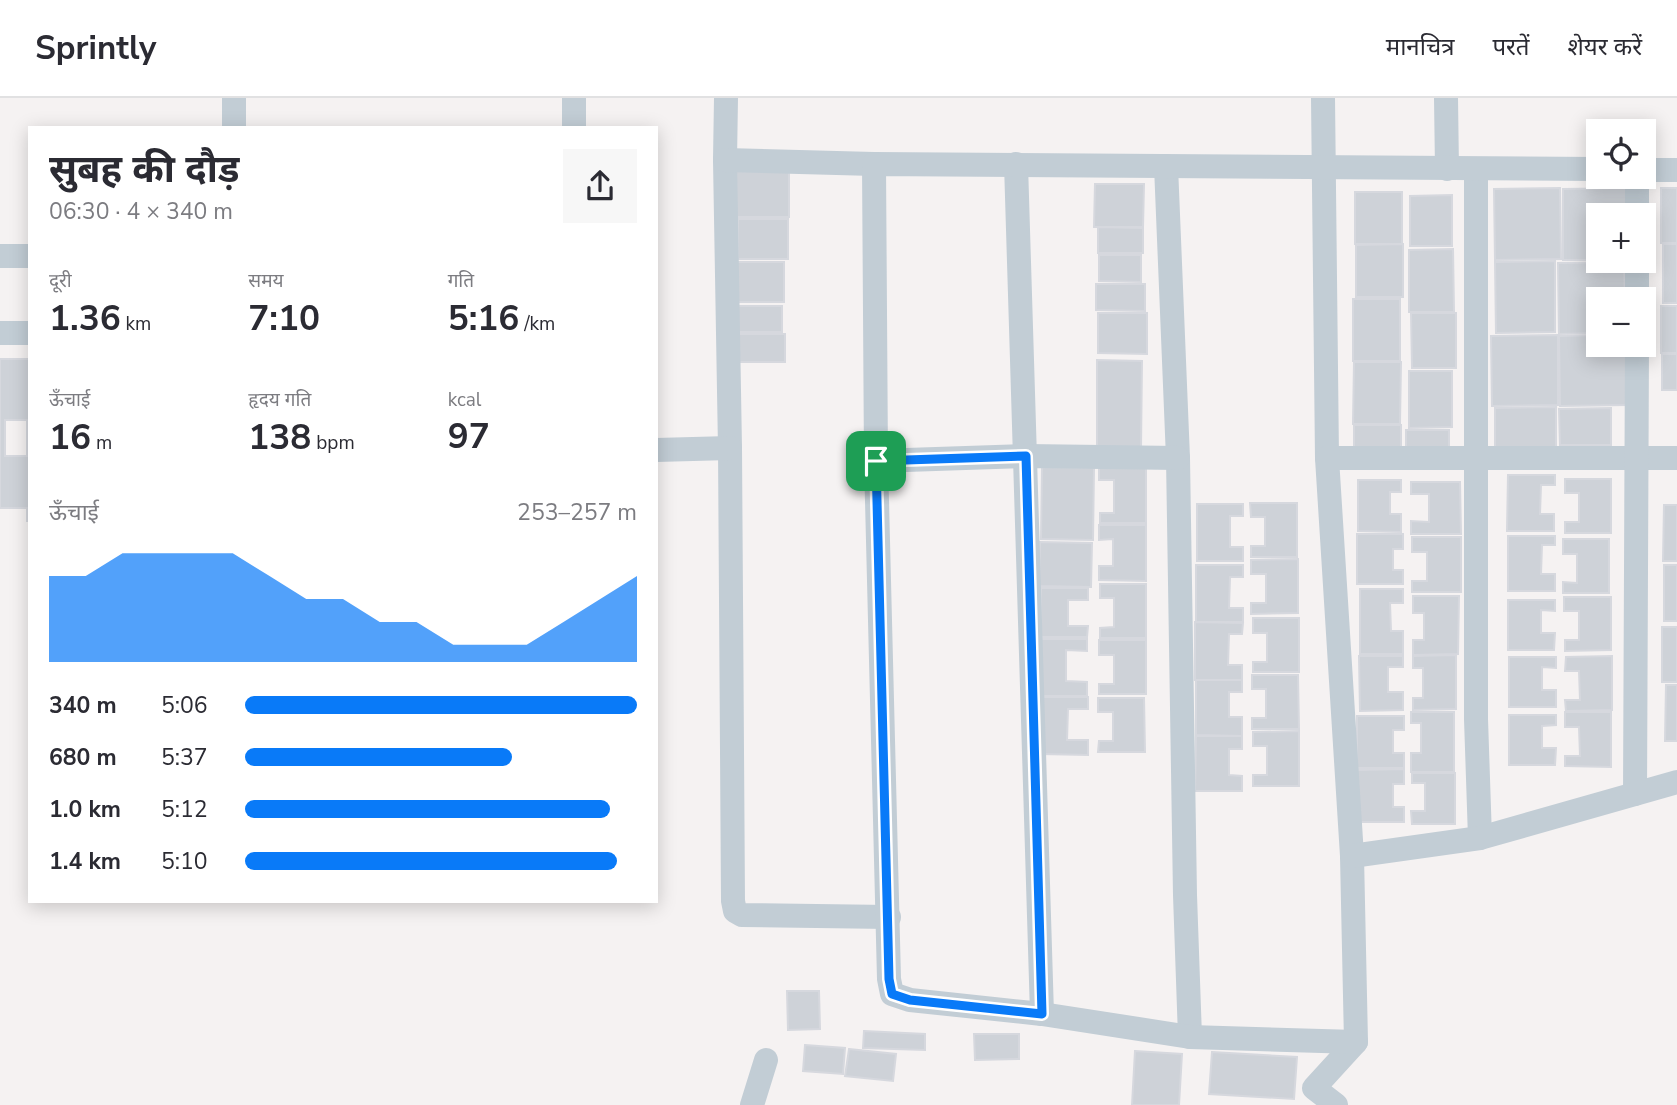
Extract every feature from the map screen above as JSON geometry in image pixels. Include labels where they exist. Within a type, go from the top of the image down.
[{"type":"street","points":[[234,98],[234,126]]},
{"type":"street","points":[[574,98],[574,126]]},
{"type":"street","points":[[726,98],[733,901],[735,911],[742,915],[888,917]]},
{"type":"street","points":[[1323,98],[1327,458],[1352,856],[1356,1042],[1314,1088],[1336,1105]]},
{"type":"street","points":[[1446,98],[1447,169]]},
{"type":"street","points":[[725,160],[874,164],[1586,169]]},
{"type":"street","points":[[874,164],[876,461],[889,979],[892,994],[910,1000],[1042,1014],[1190,1037],[1356,1042]]},
{"type":"street","points":[[1016,164],[1042,1014]]},
{"type":"street","points":[[1166,166],[1178,458],[1190,1037]]},
{"type":"street","points":[[1475,169],[1476,719],[1480,838]]},
{"type":"street","points":[[1656,170],[1677,170]]},
{"type":"street","points":[[0,256],[28,256]]},
{"type":"street","points":[[0,333],[28,333]]},
{"type":"street","points":[[1635,793],[1637,357]]},
{"type":"street","points":[[658,450],[730,447]]},
{"type":"street","points":[[876,461],[1026,456],[1178,458]]},
{"type":"street","points":[[1327,458],[1677,458]]},
{"type":"street","points":[[1352,856],[1480,838],[1677,782]]},
{"type":"street","points":[[752,1105],[766,1060]]},
{"type":"building","points":[[734,170],[789,170],[789,217],[734,217]]},
{"type":"building","points":[[1095,184],[1144,184],[1143,227],[1094,227]]},
{"type":"building","points":[[1560,188],[1561,259],[1495,260],[1494,189]]},
{"type":"building","points":[[1661,188],[1677,188],[1677,243],[1661,243]]},
{"type":"building","points":[[1563,189],[1629,189],[1629,203],[1586,203],[1586,260],[1563,260]]},
{"type":"building","points":[[1355,192],[1402,192],[1402,244],[1355,244]]},
{"type":"building","points":[[1452,195],[1452,246],[1410,246],[1410,196]]},
{"type":"building","points":[[738,219],[788,219],[788,259],[738,259]]},
{"type":"building","points":[[1098,227],[1143,228],[1143,253],[1098,253]]},
{"type":"building","points":[[1403,244],[1403,297],[1356,297],[1356,245]]},
{"type":"building","points":[[1663,244],[1677,244],[1677,303],[1663,303]]},
{"type":"building","points":[[1453,249],[1454,312],[1409,312],[1409,250]]},
{"type":"building","points":[[1099,255],[1141,255],[1141,282],[1099,281]]},
{"type":"building","points":[[1555,261],[1555,332],[1496,333],[1495,262]]},
{"type":"building","points":[[735,262],[784,262],[784,302],[735,302]]},
{"type":"building","points":[[1558,263],[1586,263],[1586,273],[1624,273],[1625,287],[1586,287],[1586,333],[1559,334]]},
{"type":"building","points":[[1096,284],[1145,284],[1145,311],[1096,310]]},
{"type":"building","points":[[1353,299],[1400,299],[1400,361],[1353,361]]},
{"type":"building","points":[[735,306],[782,306],[782,332],[735,332]]},
{"type":"building","points":[[1661,306],[1677,306],[1677,353],[1661,353]]},
{"type":"building","points":[[1098,313],[1147,313],[1147,354],[1098,353]]},
{"type":"building","points":[[1411,313],[1456,313],[1456,368],[1412,368]]},
{"type":"building","points":[[738,334],[785,334],[785,362],[738,362]]},
{"type":"building","points":[[1558,335],[1558,405],[1492,406],[1491,336]]},
{"type":"building","points":[[1586,335],[1586,357],[1626,357],[1626,405],[1560,406],[1559,336]]},
{"type":"building","points":[[1662,354],[1677,354],[1677,390],[1662,390]]},
{"type":"building","points":[[0,359],[28,359],[28,521],[27,508],[0,508]],"holes":[[[5,420],[27,420],[27,456],[5,456]]]},
{"type":"building","points":[[1097,360],[1142,361],[1141,449],[1097,448]]},
{"type":"building","points":[[1354,362],[1401,362],[1400,424],[1353,424]]},
{"type":"building","points":[[1409,371],[1452,371],[1452,427],[1409,428]]},
{"type":"building","points":[[1556,407],[1556,449],[1495,450],[1495,408]]},
{"type":"building","points":[[1611,408],[1611,445],[1560,445],[1559,409]]},
{"type":"building","points":[[1354,425],[1401,425],[1401,450],[1354,450]]},
{"type":"building","points":[[1406,430],[1449,430],[1449,453],[1406,453]]},
{"type":"building","points":[[1099,465],[1146,465],[1146,523],[1100,523],[1100,513],[1114,513],[1114,480],[1099,480]]},
{"type":"building","points":[[1042,467],[1094,468],[1093,540],[1041,539]]},
{"type":"building","points":[[1508,475],[1555,475],[1555,485],[1541,485],[1540,514],[1554,514],[1554,531],[1507,531]]},
{"type":"building","points":[[1565,479],[1611,479],[1611,533],[1565,533],[1565,522],[1579,522],[1579,493],[1565,493]]},
{"type":"building","points":[[1358,480],[1401,480],[1401,492],[1390,492],[1390,514],[1401,514],[1401,532],[1358,531]]},
{"type":"building","points":[[1411,482],[1460,482],[1461,534],[1411,534],[1411,521],[1429,522],[1429,494],[1411,494]]},
{"type":"building","points":[[1250,503],[1297,503],[1297,557],[1251,557],[1251,546],[1265,546],[1265,517],[1251,517]]},
{"type":"building","points":[[1197,504],[1243,504],[1243,516],[1230,516],[1230,547],[1243,547],[1243,561],[1197,561]]},
{"type":"building","points":[[1664,505],[1677,505],[1677,561],[1663,561]]},
{"type":"building","points":[[1099,525],[1146,525],[1146,581],[1099,580],[1099,566],[1113,566],[1113,539],[1099,540]]},
{"type":"building","points":[[1357,534],[1403,534],[1403,549],[1393,549],[1393,570],[1403,570],[1403,584],[1357,584]]},
{"type":"building","points":[[1508,536],[1555,536],[1555,545],[1542,545],[1541,574],[1555,574],[1555,591],[1508,591]]},
{"type":"building","points":[[1412,537],[1461,537],[1461,592],[1412,592],[1412,581],[1427,581],[1427,552],[1412,552]]},
{"type":"building","points":[[1563,539],[1609,539],[1609,593],[1563,593],[1563,582],[1577,583],[1577,554],[1563,554]]},
{"type":"building","points":[[1040,542],[1092,543],[1091,587],[1039,586]]},
{"type":"building","points":[[1298,559],[1298,613],[1251,614],[1251,603],[1266,603],[1266,574],[1251,574],[1251,560]]},
{"type":"building","points":[[1196,565],[1243,565],[1243,577],[1230,577],[1229,608],[1243,608],[1243,622],[1196,622]]},
{"type":"building","points":[[1664,565],[1677,565],[1677,621],[1664,621]]},
{"type":"building","points":[[1100,584],[1146,584],[1146,638],[1100,638],[1100,628],[1114,627],[1114,598],[1100,598]]},
{"type":"building","points":[[1041,588],[1088,588],[1088,600],[1068,600],[1068,626],[1088,626],[1087,637],[1041,637]]},
{"type":"building","points":[[1360,589],[1403,589],[1403,603],[1390,603],[1391,631],[1403,631],[1403,654],[1360,654]]},
{"type":"building","points":[[1413,596],[1459,596],[1458,654],[1413,655],[1413,640],[1424,640],[1424,613],[1413,613]]},
{"type":"building","points":[[1564,597],[1611,597],[1611,650],[1565,651],[1565,640],[1579,640],[1579,611],[1564,611]]},
{"type":"building","points":[[1508,600],[1555,600],[1555,611],[1541,610],[1541,633],[1555,633],[1554,650],[1508,650]]},
{"type":"building","points":[[1253,618],[1299,618],[1299,672],[1253,672],[1253,662],[1267,662],[1267,633],[1253,633]]},
{"type":"building","points":[[1195,622],[1243,623],[1242,634],[1229,634],[1228,665],[1242,665],[1242,680],[1195,680]]},
{"type":"building","points":[[1662,627],[1677,627],[1677,682],[1662,682]]},
{"type":"building","points":[[1040,639],[1087,639],[1087,651],[1066,650],[1066,681],[1087,682],[1087,696],[1040,696]]},
{"type":"building","points":[[1099,640],[1146,640],[1146,694],[1099,694],[1099,684],[1114,684],[1114,655],[1099,655]]},
{"type":"building","points":[[1456,655],[1456,709],[1413,710],[1413,698],[1423,698],[1423,668],[1413,668],[1413,656]]},
{"type":"building","points":[[1359,656],[1403,656],[1403,667],[1388,667],[1388,692],[1403,692],[1403,710],[1360,711]]},
{"type":"building","points":[[1612,656],[1612,710],[1566,711],[1565,700],[1580,700],[1579,671],[1565,671],[1566,657]]},
{"type":"building","points":[[1509,657],[1556,657],[1556,668],[1542,667],[1542,690],[1556,690],[1556,707],[1509,707]]},
{"type":"building","points":[[1252,675],[1298,675],[1299,729],[1252,729],[1252,718],[1266,718],[1266,689],[1252,689]]},
{"type":"building","points":[[1196,680],[1242,680],[1242,692],[1229,692],[1229,717],[1242,717],[1242,736],[1196,735]]},
{"type":"building","points":[[1666,685],[1677,685],[1677,741],[1665,741]]},
{"type":"building","points":[[1041,697],[1088,697],[1088,709],[1068,709],[1067,740],[1088,740],[1088,755],[1041,754]]},
{"type":"building","points":[[1098,698],[1144,698],[1145,752],[1098,752],[1099,741],[1113,741],[1113,712],[1098,712]]},
{"type":"building","points":[[1411,712],[1454,712],[1454,772],[1411,772],[1411,753],[1421,753],[1421,723],[1411,723]]},
{"type":"building","points":[[1565,712],[1611,712],[1611,767],[1565,766],[1565,756],[1580,756],[1579,727],[1565,727]]},
{"type":"building","points":[[1509,715],[1556,715],[1556,725],[1542,726],[1542,748],[1556,748],[1555,765],[1509,765]]},
{"type":"building","points":[[1357,716],[1404,716],[1404,730],[1393,730],[1393,753],[1404,753],[1404,768],[1357,768]]},
{"type":"building","points":[[1299,731],[1299,786],[1253,786],[1253,775],[1267,775],[1267,746],[1253,746],[1253,732]]},
{"type":"building","points":[[1196,736],[1242,736],[1242,749],[1229,749],[1229,775],[1242,776],[1242,791],[1195,791]]},
{"type":"building","points":[[1404,769],[1404,784],[1393,784],[1393,807],[1404,807],[1404,822],[1357,822],[1357,770]]},
{"type":"building","points":[[1412,773],[1455,773],[1455,824],[1412,824],[1411,811],[1425,811],[1425,783],[1412,783]]},
{"type":"building","points":[[787,991],[819,991],[820,1029],[788,1030]]},
{"type":"building","points":[[864,1031],[925,1034],[925,1050],[863,1048]]},
{"type":"building","points":[[974,1034],[1019,1034],[1019,1059],[975,1060]]},
{"type":"building","points":[[805,1045],[845,1048],[843,1074],[803,1071]]},
{"type":"building","points":[[849,1049],[896,1054],[893,1081],[845,1076]]},
{"type":"building","points":[[1135,1051],[1182,1054],[1179,1105],[1132,1105]]},
{"type":"building","points":[[1212,1052],[1297,1057],[1294,1099],[1209,1094]]},
{"type":"route","points":[[1026,456],[1042,1014],[910,1000],[892,994],[889,979],[876,461],[1026,456]]}]
